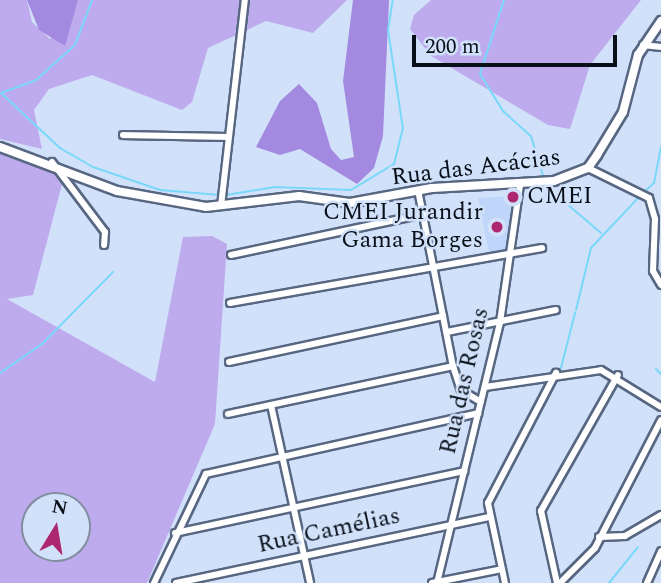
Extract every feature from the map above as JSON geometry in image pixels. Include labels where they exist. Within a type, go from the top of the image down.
[{"type":"street","points":[[221,206],[225,137],[245,0]]},
{"type":"street","points":[[661,21],[643,46],[623,112],[588,168],[649,198],[655,219],[653,271],[661,285]]},
{"type":"street","points":[[643,46],[661,47]]},
{"type":"street","points":[[123,135],[225,137]]},
{"type":"street","name":"Rua das Acácias","points":[[0,147],[51,162],[136,196],[221,206],[299,196],[351,203],[418,190],[520,185],[588,168]]},
{"type":"street","points":[[51,162],[105,232],[104,246]]},
{"type":"street","name":"Rua das Rosas","points":[[436,583],[500,322],[520,185]]},
{"type":"street","points":[[418,190],[453,366],[461,390],[481,402]]},
{"type":"street","points":[[231,255],[424,214]]},
{"type":"street","points":[[230,303],[510,256],[542,248]]},
{"type":"street","points":[[447,332],[556,310]]},
{"type":"street","points":[[229,362],[443,316]]},
{"type":"street","points":[[228,414],[453,366]]},
{"type":"street","points":[[485,387],[556,373],[618,375],[661,407]]},
{"type":"street","points":[[505,583],[489,517],[490,497],[556,373]]},
{"type":"street","points":[[558,583],[541,511],[618,375]]},
{"type":"street","points":[[271,405],[301,556],[310,583]]},
{"type":"street","points":[[154,583],[195,485],[206,474],[478,413]]},
{"type":"street","points":[[558,583],[599,537],[661,420]]},
{"type":"street","points":[[175,533],[464,471]]},
{"type":"street","points":[[599,537],[616,539],[661,515]]},
{"type":"street","name":"Rua Camélias","points":[[176,583],[489,517]]},
{"type":"street","points":[[647,583],[661,551]]},
{"type":"street","points":[[436,583],[502,569]]},
{"type":"shaded area","points":[[0,0],[27,0],[32,22],[50,39],[78,0],[347,0],[313,33],[266,21],[208,48],[192,102],[182,110],[92,75],[49,89],[34,110],[42,149],[0,139]]},
{"type":"shaded area","points":[[27,0],[78,0],[65,46],[39,30]]},
{"type":"shaded area","points":[[353,0],[389,0],[383,136],[374,168],[357,184],[300,149],[280,155],[256,147],[280,101],[299,84],[317,103],[331,149],[341,160],[354,157],[343,81]]},
{"type":"shaded area","points":[[431,0],[641,0],[590,65],[570,129],[548,125],[431,56],[410,29],[414,15]]},
{"type":"shaded area","points":[[0,149],[49,163],[62,184],[33,295],[7,299],[155,382],[183,237],[212,236],[227,244],[215,424],[147,583],[0,583]]},
{"type":"shaded area","name":"CMEI Jurandir Gama Borges","points":[[517,196],[505,255],[490,257],[478,198]]},
{"type":"waterway","points":[[1,93],[36,80],[75,45],[92,0]]},
{"type":"waterway","points":[[226,195],[275,187],[351,190],[394,164],[403,129],[388,30],[393,0]]},
{"type":"waterway","points":[[504,0],[480,74],[503,111],[531,136],[544,179]]},
{"type":"waterway","points":[[1,93],[60,148],[93,167],[160,190],[220,195]]},
{"type":"waterway","points":[[644,192],[654,183],[661,147]]},
{"type":"waterway","points":[[547,187],[601,233]]},
{"type":"waterway","points":[[576,310],[591,248],[640,196]]},
{"type":"waterway","points":[[0,373],[42,344],[113,272]]},
{"type":"waterway","points":[[561,368],[575,313]]},
{"type":"waterway","points":[[656,369],[661,374]]},
{"type":"waterway","points":[[488,521],[495,549]]},
{"type":"waterway","points":[[609,583],[638,547]]},
{"type":"place","name":"CMEI","points":[[513,197]]},
{"type":"place","name":"CMEI Jurandir Gama Borges","points":[[497,227]]}]
